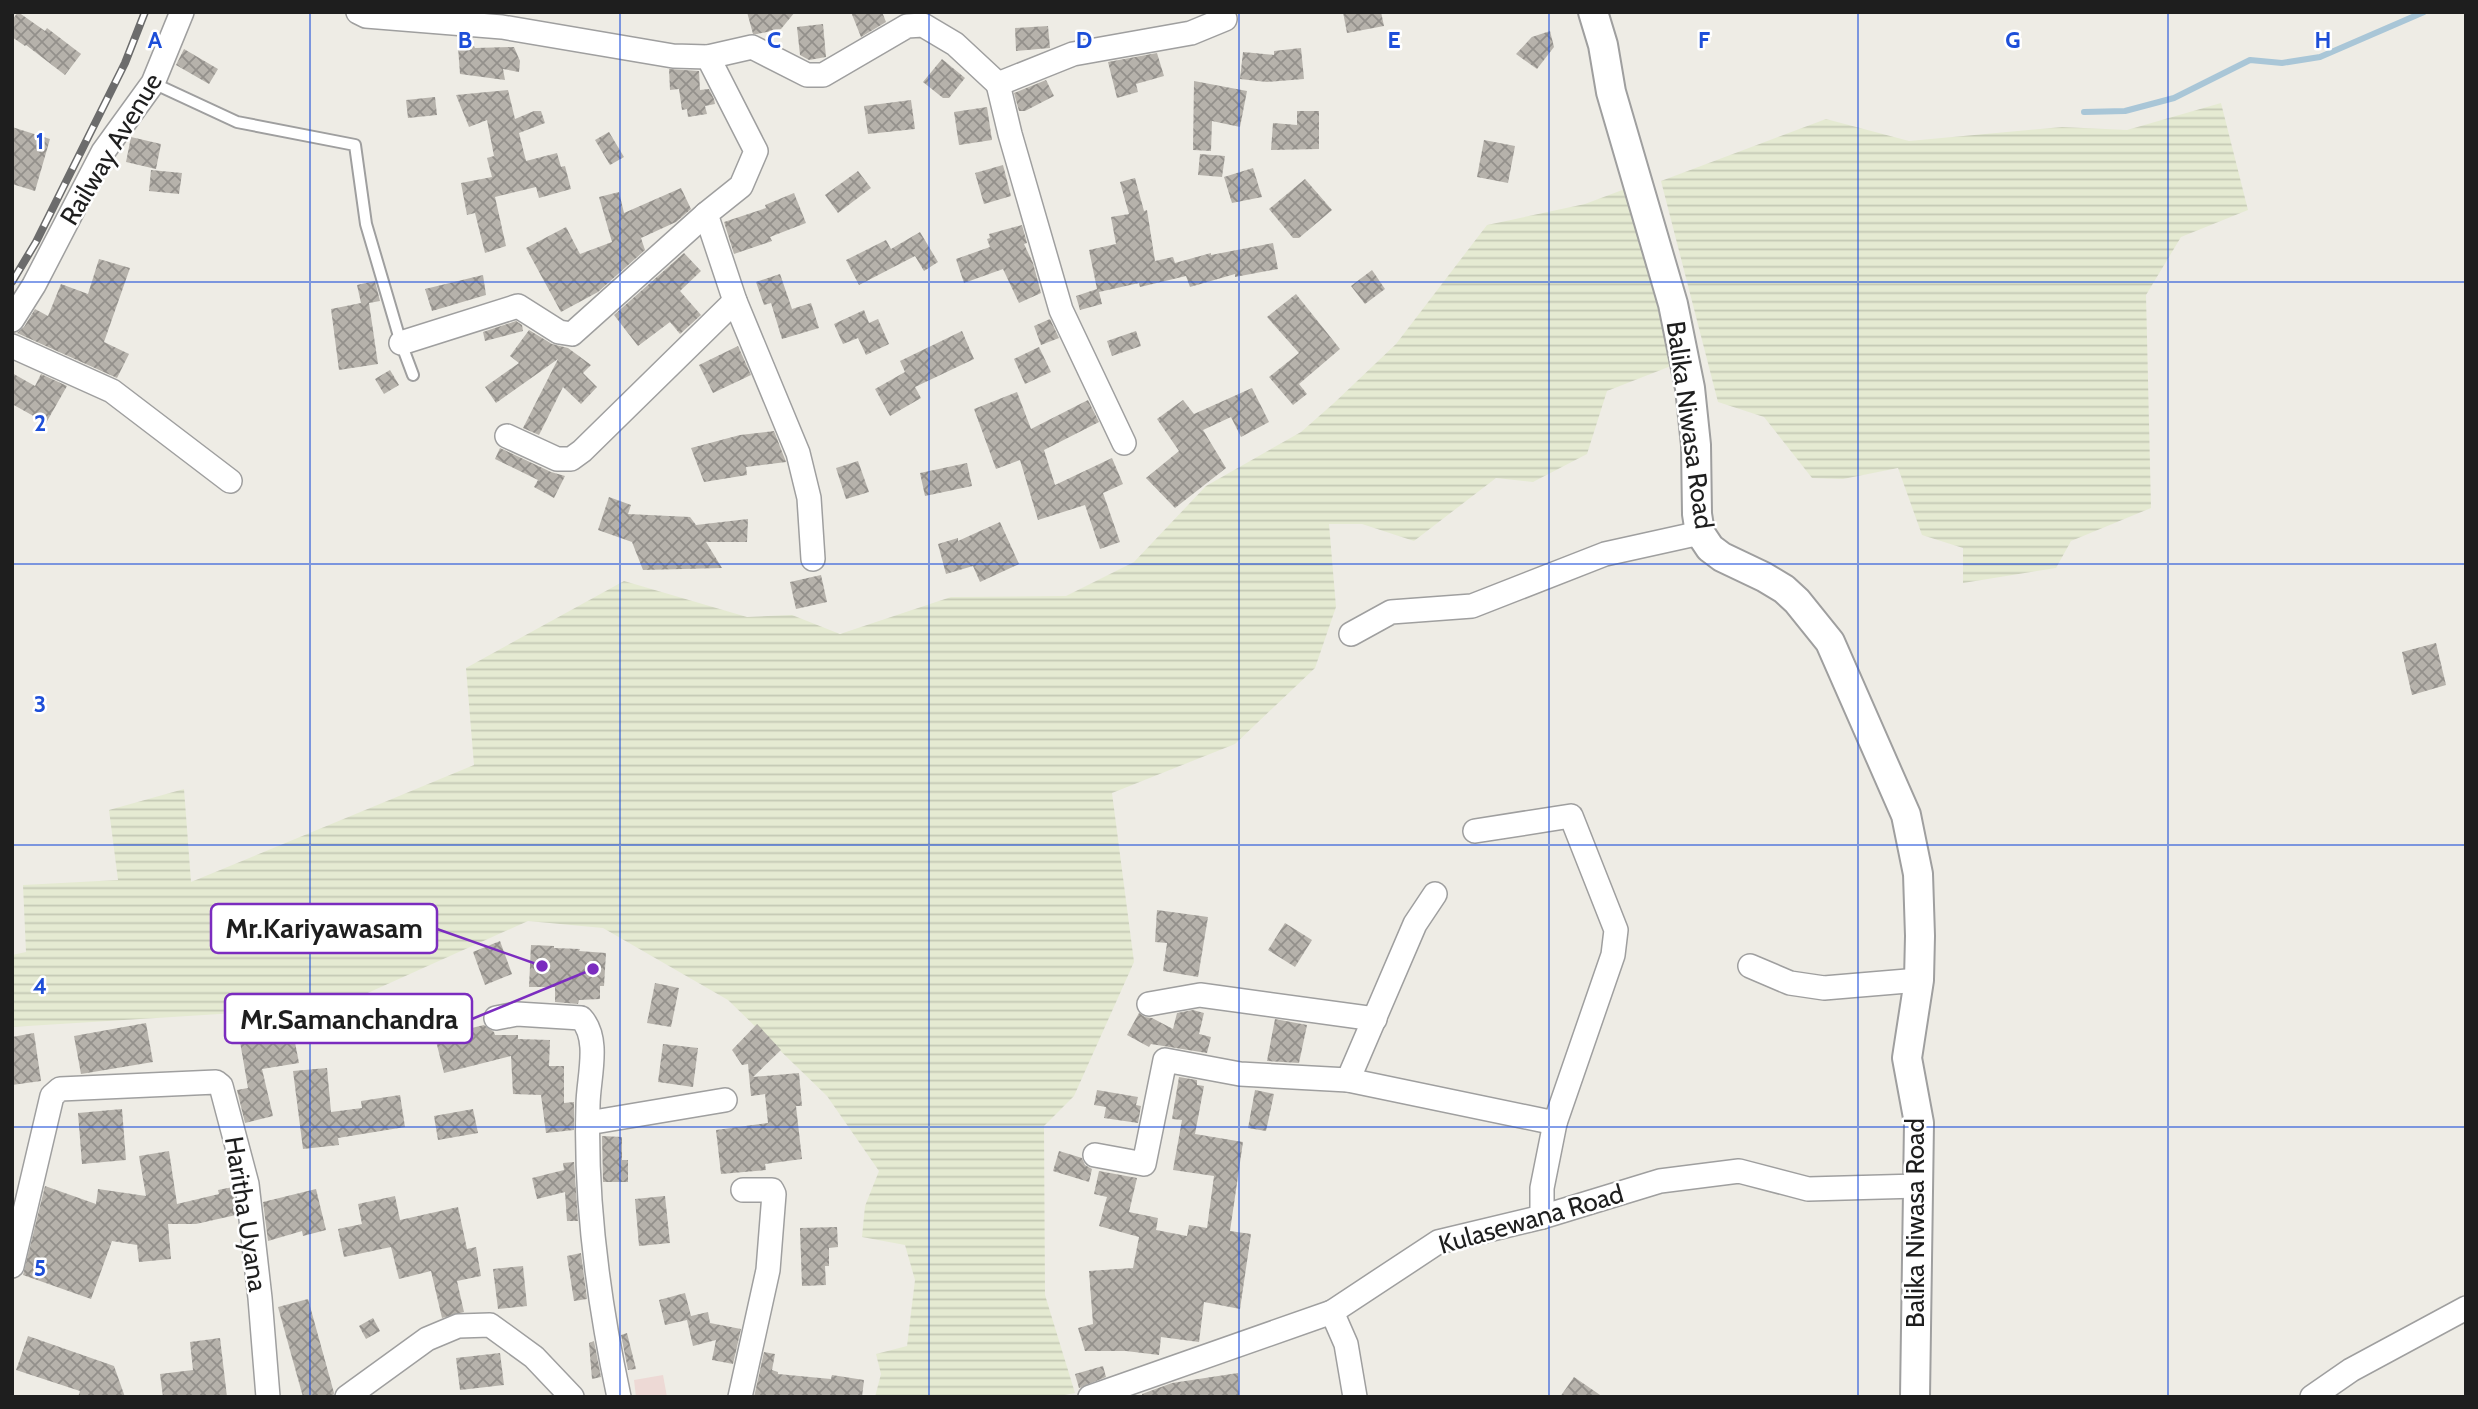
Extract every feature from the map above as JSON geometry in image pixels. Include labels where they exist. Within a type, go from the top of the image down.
[{"type":"street","name":"Railway Avenue","points":[[12,320],[34,285],[103,152],[153,83],[182,12]]},
{"type":"street","points":[[359,12],[366,16],[502,27],[673,56],[708,57],[752,47],[807,75],[823,75],[907,26],[923,25],[956,44],[998,84],[1061,310],[1124,443]]},
{"type":"street","name":"Balika Niwasa Road","points":[[1593,12],[1611,92],[1656,241],[1675,316],[1691,399],[1700,533],[1710,548],[1722,557],[1784,589],[1830,642],[1906,815],[1918,874],[1919,980],[1907,1058],[1919,1123],[1915,1397]]},
{"type":"street","points":[[998,84],[1073,54],[1191,33],[1224,19]]},
{"type":"street","points":[[401,343],[518,306],[559,332],[572,334],[741,186],[756,151],[708,57]]},
{"type":"street","points":[[706,215],[734,301],[797,453],[809,498],[813,559]]},
{"type":"street","points":[[507,436],[557,459],[571,459],[734,301]]},
{"type":"street","points":[[12,346],[112,391],[230,481]]},
{"type":"street","points":[[1350,634],[1391,612],[1472,606],[1605,554],[1700,533]]},
{"type":"street","points":[[1475,831],[1571,816],[1616,930],[1613,955],[1555,1123],[1542,1188],[1542,1217]]},
{"type":"street","points":[[1348,1080],[1415,925],[1435,894]]},
{"type":"street","points":[[1750,966],[1790,983],[1824,988],[1919,980]]},
{"type":"street","points":[[1149,1004],[1200,995],[1375,1019]]},
{"type":"street","points":[[496,1018],[517,1014],[581,1018],[589,1026],[592,1056],[587,1134],[605,1321],[619,1397]]},
{"type":"street","points":[[1096,1155],[1144,1164],[1165,1060],[1240,1074],[1348,1080],[1555,1123]]},
{"type":"street","name":"Haritha Uyana","points":[[12,1266],[18,1219],[52,1096],[60,1089],[216,1082],[221,1086],[247,1184],[268,1397]]},
{"type":"street","points":[[587,1134],[725,1100]]},
{"type":"street","name":"Kulasewana Road","points":[[1090,1397],[1332,1312],[1438,1242],[1542,1217],[1660,1181],[1739,1171],[1808,1189],[1918,1186]]},
{"type":"street","points":[[740,1397],[768,1270],[774,1194],[768,1188],[743,1190]]},
{"type":"street","points":[[2312,1397],[2351,1370],[2466,1308]]},
{"type":"street","points":[[1332,1312],[1346,1344],[1355,1397]]},
{"type":"street","points":[[347,1397],[427,1339],[458,1326],[490,1325],[534,1357],[572,1397]]},
{"type":"lane","points":[[153,83],[237,121],[355,145],[366,223],[401,343],[414,375]]},
{"type":"shaded area","points":[[663,1375],[667,1397],[636,1397],[634,1380]]},
{"type":"green space","points":[[2221,103],[2248,210],[2181,237],[2146,295],[2151,508],[2071,541],[2056,568],[1963,583],[1963,548],[1922,535],[1898,468],[1843,479],[1812,478],[1764,417],[1718,402],[1661,181],[1826,119],[1909,141],[2062,127],[2127,130]]},
{"type":"green space","points":[[1625,189],[1638,218],[1671,366],[1607,391],[1587,454],[1533,482],[1496,478],[1414,541],[1362,524],[1329,524],[1336,607],[1315,668],[1235,744],[1112,793],[1134,962],[1074,1096],[1044,1126],[1045,1295],[1075,1393],[1054,1397],[875,1397],[881,1374],[876,1354],[907,1346],[915,1280],[905,1245],[862,1237],[865,1206],[879,1171],[827,1096],[728,1000],[603,928],[528,921],[352,1000],[300,1009],[12,1027],[12,955],[26,952],[23,885],[118,880],[109,810],[184,789],[191,882],[474,765],[466,668],[624,581],[747,617],[792,615],[840,634],[951,597],[1066,596],[1134,562],[1206,486],[1301,432],[1334,403],[1396,344],[1487,225],[1585,204]]},
{"type":"building","points":[[18,12],[45,31],[47,28],[81,54],[65,75],[12,37],[12,20]]},
{"type":"building","points":[[747,12],[795,12],[781,29],[753,34]]},
{"type":"building","points":[[851,12],[882,12],[886,22],[861,37]]},
{"type":"building","points":[[1343,12],[1381,12],[1384,26],[1347,33]]},
{"type":"building","points":[[823,24],[826,57],[809,60],[800,55],[797,27]]},
{"type":"building","points":[[1048,26],[1050,48],[1016,51],[1015,28]]},
{"type":"building","points":[[1550,31],[1554,47],[1537,69],[1516,54],[1532,37]]},
{"type":"building","points":[[458,47],[514,47],[520,61],[519,72],[503,69],[505,80],[460,74]]},
{"type":"building","points":[[1301,48],[1304,79],[1267,82],[1240,79],[1243,52],[1274,55],[1274,51]]},
{"type":"building","points":[[184,49],[218,69],[209,84],[176,65]]},
{"type":"building","points":[[1157,53],[1164,76],[1136,84],[1138,92],[1117,98],[1108,62]]},
{"type":"building","points":[[942,59],[965,78],[949,98],[943,98],[923,82]]},
{"type":"building","points":[[669,69],[699,71],[700,90],[709,89],[715,104],[705,106],[707,114],[688,117],[687,109],[682,110],[679,89],[670,90]]},
{"type":"building","points":[[1046,80],[1054,96],[1025,111],[1019,111],[1014,93]]},
{"type":"building","points":[[1194,81],[1247,91],[1240,127],[1212,121],[1211,151],[1193,150]]},
{"type":"building","points":[[508,90],[515,119],[541,111],[545,123],[519,133],[526,161],[557,153],[561,167],[565,166],[571,189],[539,198],[536,187],[495,197],[506,246],[485,253],[475,213],[467,215],[461,183],[492,177],[487,158],[494,156],[487,120],[469,127],[456,95]]},
{"type":"building","points":[[435,97],[437,115],[408,118],[406,100]]},
{"type":"building","points":[[911,100],[915,129],[868,134],[864,106]]},
{"type":"building","points":[[987,107],[992,140],[959,145],[954,112]]},
{"type":"building","points":[[1297,111],[1319,111],[1319,149],[1271,150],[1273,123],[1297,125]]},
{"type":"building","points":[[12,127],[50,139],[35,191],[12,184]]},
{"type":"building","points":[[609,132],[624,157],[610,165],[595,140]]},
{"type":"building","points":[[131,137],[161,144],[156,169],[126,162]]},
{"type":"building","points":[[1484,140],[1515,146],[1508,183],[1477,177]]},
{"type":"building","points":[[1200,154],[1225,156],[1222,177],[1198,175]]},
{"type":"building","points":[[1003,165],[1011,196],[984,204],[975,173]]},
{"type":"building","points":[[1253,168],[1262,197],[1232,203],[1224,177]]},
{"type":"building","points":[[151,170],[182,173],[179,194],[149,191]]},
{"type":"building","points":[[858,171],[871,188],[838,213],[825,195]]},
{"type":"building","points":[[1135,178],[1144,211],[1147,210],[1155,261],[1173,257],[1175,263],[1211,253],[1273,243],[1278,269],[1235,277],[1235,274],[1190,287],[1186,276],[1140,287],[1139,283],[1099,292],[1102,304],[1080,310],[1076,296],[1097,289],[1089,250],[1116,244],[1111,217],[1129,214],[1120,182]]},
{"type":"building","points":[[1305,179],[1332,210],[1299,238],[1293,238],[1269,209]]},
{"type":"building","points":[[681,188],[691,209],[676,222],[641,238],[645,250],[598,292],[561,312],[526,248],[566,227],[580,254],[612,242],[599,197],[619,192],[624,213]]},
{"type":"building","points":[[794,193],[806,223],[770,237],[772,241],[734,254],[724,222],[766,208],[765,205]]},
{"type":"building","points":[[1022,225],[1027,243],[1024,244],[1033,263],[1041,293],[1019,303],[1003,269],[964,283],[956,259],[990,247],[987,239],[990,238],[989,234]]},
{"type":"building","points":[[920,232],[938,262],[924,271],[915,256],[859,285],[846,260],[886,240],[891,249]]},
{"type":"building","points":[[684,253],[701,271],[680,291],[701,315],[680,334],[670,322],[638,346],[614,315]]},
{"type":"building","points":[[99,259],[130,268],[104,342],[129,354],[117,378],[17,333],[35,309],[48,316],[61,284],[88,294]]},
{"type":"building","points":[[1372,270],[1385,289],[1365,304],[1351,286]]},
{"type":"building","points":[[780,274],[792,309],[811,303],[819,328],[782,339],[771,303],[764,305],[756,282]]},
{"type":"building","points":[[483,275],[486,295],[432,311],[425,289]]},
{"type":"building","points":[[375,281],[380,301],[369,303],[378,364],[339,370],[331,309],[361,303],[357,285]]},
{"type":"building","points":[[1296,294],[1340,349],[1299,384],[1307,394],[1293,405],[1269,377],[1299,353],[1267,317]]},
{"type":"building","points":[[864,310],[869,323],[878,319],[889,344],[866,355],[858,338],[843,344],[834,324]]},
{"type":"building","points":[[1050,319],[1059,338],[1041,345],[1034,326]]},
{"type":"building","points":[[516,321],[522,325],[523,331],[485,341],[483,332]]},
{"type":"building","points":[[529,330],[552,344],[568,348],[591,365],[583,373],[597,387],[581,404],[563,387],[539,435],[523,428],[558,359],[496,403],[485,387],[519,363],[510,356]]},
{"type":"building","points":[[962,331],[974,359],[915,387],[921,398],[890,416],[875,389],[905,372],[900,361]]},
{"type":"building","points":[[1136,331],[1141,346],[1112,356],[1107,341]]},
{"type":"building","points":[[738,346],[751,375],[713,393],[699,365]]},
{"type":"building","points":[[1039,347],[1051,372],[1025,384],[1014,359]]},
{"type":"building","points":[[390,370],[399,385],[384,394],[375,379]]},
{"type":"building","points":[[12,373],[35,386],[41,374],[67,386],[46,423],[12,404]]},
{"type":"building","points":[[1252,388],[1269,422],[1241,437],[1231,417],[1203,430],[1226,468],[1175,508],[1146,478],[1179,451],[1157,419],[1183,400],[1194,414]]},
{"type":"building","points":[[1017,392],[1031,429],[1088,400],[1099,422],[1044,450],[1055,485],[1112,458],[1123,484],[1103,493],[1120,542],[1100,549],[1085,505],[1038,520],[1020,460],[996,469],[974,409]]},
{"type":"building","points":[[774,431],[786,462],[746,467],[747,475],[704,482],[691,448],[740,435]]},
{"type":"building","points":[[500,448],[565,476],[554,498],[534,487],[538,480],[495,459]]},
{"type":"building","points":[[858,461],[869,492],[846,499],[836,468]]},
{"type":"building","points":[[967,463],[972,486],[925,496],[920,473]]},
{"type":"building","points":[[609,497],[631,505],[628,514],[690,517],[696,525],[748,519],[747,542],[706,542],[722,568],[643,570],[632,542],[598,530]]},
{"type":"building","points":[[1000,522],[1019,564],[980,582],[973,566],[946,574],[938,544],[958,538],[958,541]]},
{"type":"building","points":[[821,575],[827,602],[796,609],[790,582]]},
{"type":"building","points":[[2436,643],[2446,685],[2412,695],[2402,652]]},
{"type":"building","points":[[1157,910],[1208,917],[1198,977],[1163,971],[1167,943],[1155,942]]},
{"type":"building","points":[[1285,923],[1312,940],[1295,967],[1268,950]]},
{"type":"building","points":[[500,941],[512,974],[485,985],[473,952]]},
{"type":"building","points":[[531,945],[606,953],[604,986],[600,986],[600,999],[579,1000],[578,1004],[555,1002],[555,987],[529,987]]},
{"type":"building","points":[[655,983],[679,988],[671,1027],[647,1023]]},
{"type":"building","points":[[1193,1010],[1204,1013],[1199,1034],[1211,1037],[1207,1053],[1151,1044],[1149,1047],[1127,1035],[1139,1013],[1173,1029],[1177,1013]]},
{"type":"building","points":[[1275,1019],[1307,1025],[1299,1063],[1267,1061]]},
{"type":"building","points":[[146,1023],[153,1062],[81,1074],[74,1036]]},
{"type":"building","points":[[757,1024],[781,1050],[753,1077],[799,1073],[802,1106],[796,1106],[802,1159],[765,1164],[766,1170],[721,1174],[716,1130],[768,1123],[765,1094],[751,1096],[748,1064],[742,1065],[732,1050]]},
{"type":"building","points":[[484,1025],[495,1035],[550,1040],[549,1066],[564,1066],[564,1103],[574,1102],[574,1130],[546,1133],[541,1095],[513,1094],[511,1056],[444,1073],[435,1037]]},
{"type":"building","points":[[292,1027],[299,1063],[262,1069],[273,1116],[245,1123],[237,1090],[248,1088],[239,1036]]},
{"type":"building","points":[[34,1033],[41,1081],[12,1085],[12,1037]]},
{"type":"building","points":[[663,1044],[698,1048],[693,1087],[658,1082]]},
{"type":"building","points":[[327,1068],[331,1112],[362,1108],[361,1101],[400,1095],[405,1127],[338,1138],[339,1145],[303,1149],[293,1071]]},
{"type":"building","points":[[1179,1077],[1197,1080],[1197,1085],[1204,1086],[1195,1134],[1243,1142],[1230,1231],[1251,1234],[1240,1309],[1204,1302],[1199,1342],[1161,1337],[1159,1355],[1126,1351],[1085,1351],[1078,1328],[1093,1324],[1089,1271],[1133,1268],[1139,1237],[1099,1226],[1107,1197],[1094,1194],[1099,1171],[1137,1178],[1129,1212],[1158,1218],[1156,1230],[1187,1236],[1189,1225],[1207,1228],[1214,1176],[1173,1170],[1182,1120],[1172,1119]]},
{"type":"building","points":[[1097,1090],[1138,1097],[1136,1105],[1141,1106],[1138,1123],[1104,1118],[1106,1107],[1094,1105]]},
{"type":"building","points":[[1255,1090],[1274,1094],[1266,1131],[1248,1128]]},
{"type":"building","points":[[122,1109],[126,1160],[82,1164],[78,1113]]},
{"type":"building","points":[[473,1109],[478,1133],[438,1140],[434,1116]]},
{"type":"building","points":[[602,1136],[622,1137],[622,1160],[628,1160],[628,1182],[603,1182]]},
{"type":"building","points":[[169,1151],[177,1204],[219,1194],[218,1190],[233,1187],[236,1215],[196,1224],[168,1224],[171,1259],[139,1262],[137,1245],[112,1241],[91,1299],[23,1275],[45,1186],[96,1204],[98,1189],[146,1196],[139,1156]]},
{"type":"building","points":[[1059,1151],[1082,1158],[1085,1165],[1092,1169],[1089,1182],[1053,1171]]},
{"type":"building","points":[[574,1162],[578,1221],[567,1221],[565,1192],[537,1199],[532,1178],[564,1170],[563,1163]]},
{"type":"building","points":[[316,1189],[326,1230],[303,1236],[302,1231],[268,1241],[263,1202]]},
{"type":"building","points":[[395,1196],[400,1220],[458,1207],[467,1249],[476,1247],[481,1276],[457,1281],[464,1312],[442,1318],[431,1271],[399,1279],[391,1247],[344,1257],[338,1229],[362,1224],[358,1204]]},
{"type":"building","points":[[665,1196],[670,1243],[639,1246],[635,1199]]},
{"type":"building","points":[[837,1227],[838,1247],[829,1248],[829,1266],[825,1266],[826,1285],[802,1286],[800,1228]]},
{"type":"building","points":[[581,1253],[587,1299],[574,1301],[567,1256]]},
{"type":"building","points":[[523,1266],[527,1306],[498,1309],[493,1269]]},
{"type":"building","points":[[685,1293],[691,1316],[708,1312],[710,1323],[741,1329],[733,1364],[712,1360],[716,1340],[693,1346],[687,1320],[665,1325],[659,1300]]},
{"type":"building","points":[[308,1299],[333,1397],[303,1397],[278,1307]]},
{"type":"building","points":[[373,1318],[380,1331],[366,1339],[359,1326]]},
{"type":"building","points":[[627,1333],[636,1369],[628,1370],[621,1335]]},
{"type":"building","points":[[28,1336],[114,1366],[125,1397],[78,1397],[80,1391],[16,1370]]},
{"type":"building","points":[[220,1338],[227,1397],[163,1397],[160,1374],[193,1370],[190,1342]]},
{"type":"building","points":[[594,1341],[601,1377],[592,1379],[589,1343]]},
{"type":"building","points":[[764,1352],[775,1354],[772,1370],[778,1374],[831,1379],[832,1375],[864,1380],[862,1397],[754,1397]]},
{"type":"building","points":[[500,1353],[504,1385],[460,1390],[456,1358]]},
{"type":"building","points":[[1103,1366],[1106,1377],[1079,1388],[1075,1374]]},
{"type":"building","points":[[1238,1373],[1239,1397],[1142,1397],[1142,1394],[1172,1383]]},
{"type":"building","points":[[1574,1377],[1603,1397],[1560,1397]]},
{"type":"waterway","points":[[2084,112],[2125,111],[2174,98],[2250,60],[2282,63],[2320,57],[2424,12]]},
{"type":"railway","points":[[12,282],[36,242],[125,63],[145,12]]},
{"type":"place","name":"Mr.Kariyawasam","points":[[542,966]]},
{"type":"place","name":"Mr.Samanchandra","points":[[593,969]]}]
